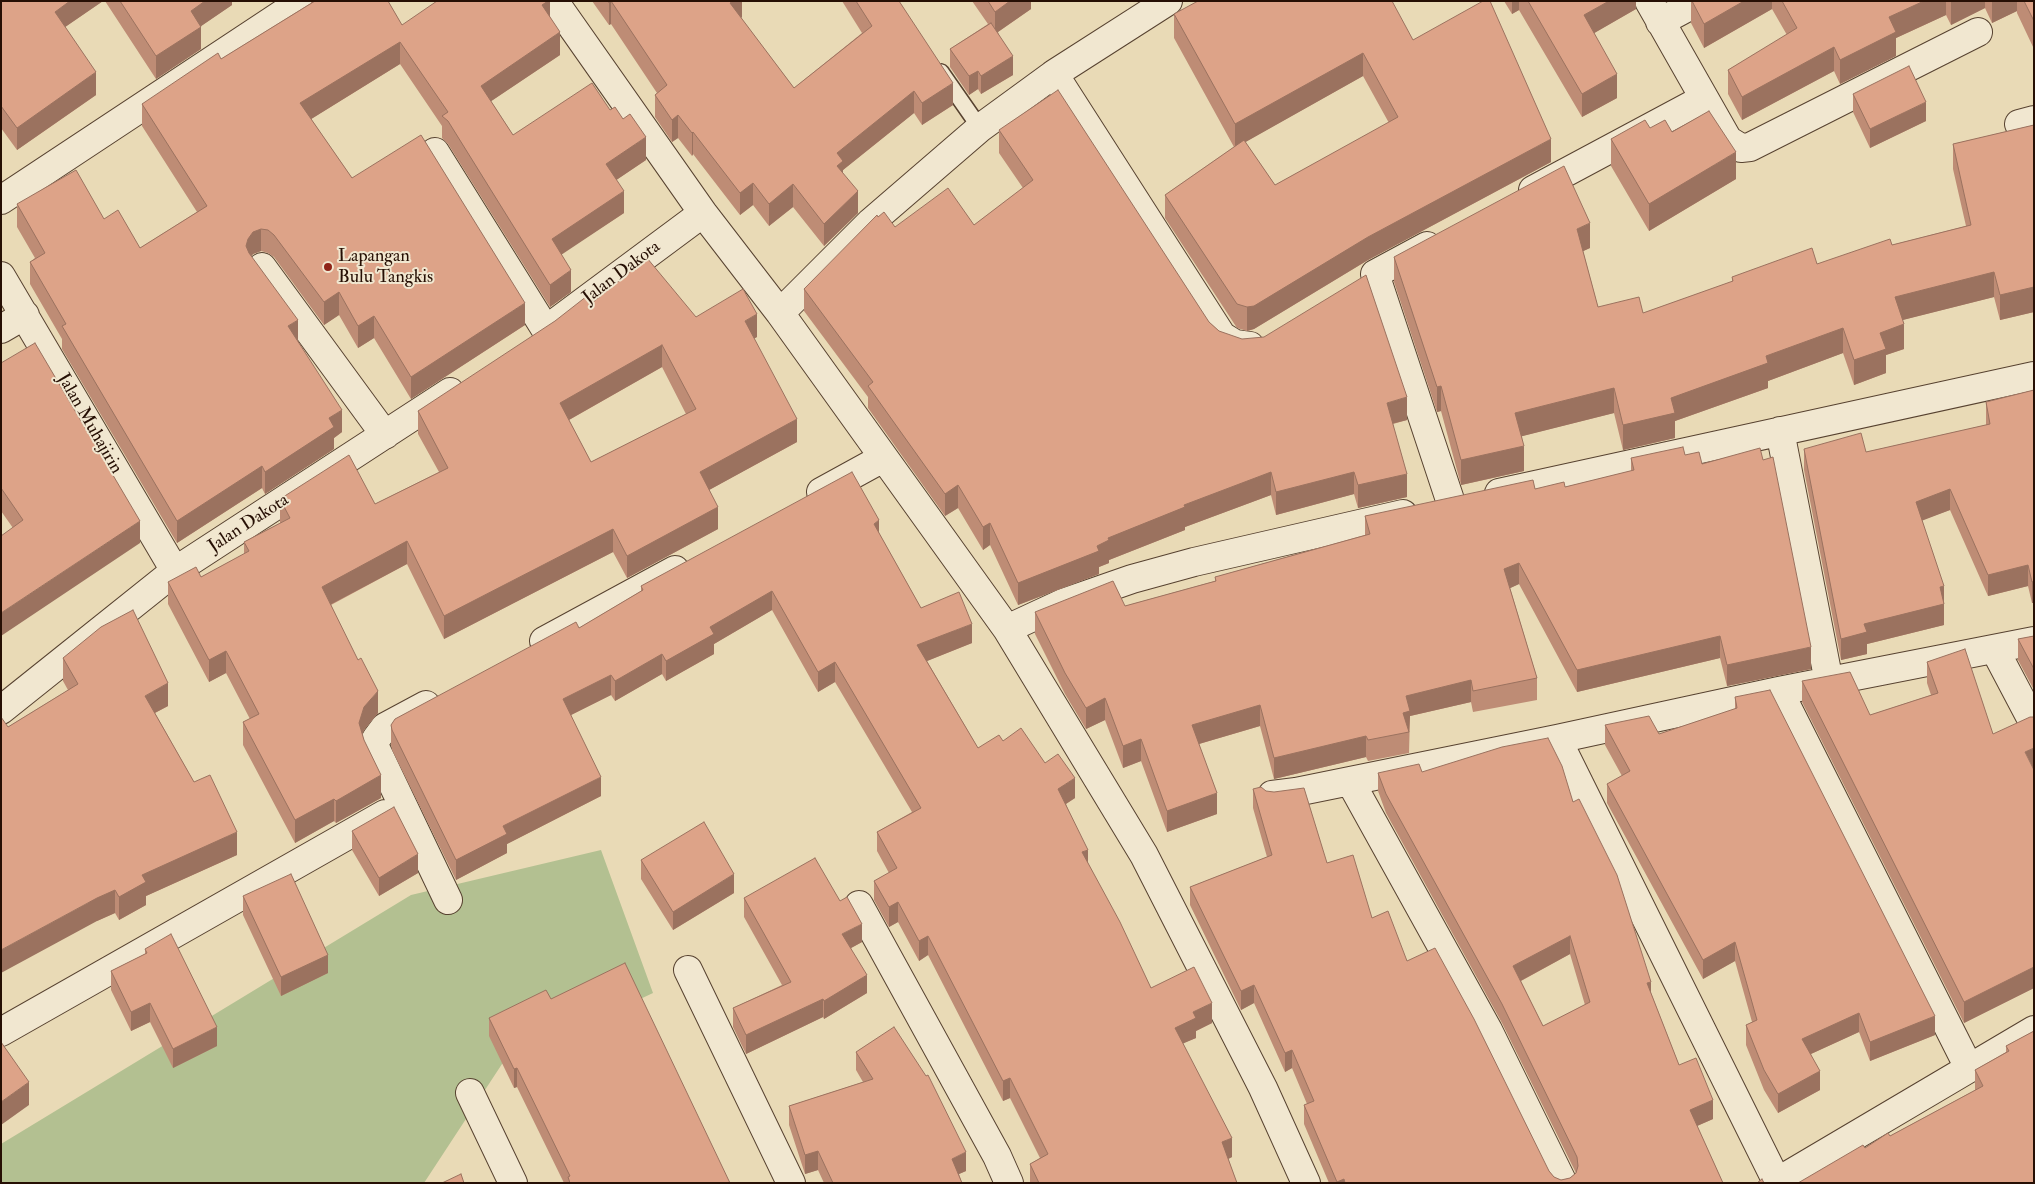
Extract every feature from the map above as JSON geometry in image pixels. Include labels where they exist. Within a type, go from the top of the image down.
[{"type":"street","points":[[1,200],[302,1]]},
{"type":"street","points":[[554,1],[703,213],[780,313],[1007,629],[1144,855],[1264,1088],[1306,1183]]},
{"type":"street","points":[[1699,1],[1654,12],[1728,140],[1741,148],[1750,147],[1978,32]]},
{"type":"street","points":[[780,313],[871,222],[980,128],[1150,6]]},
{"type":"street","points":[[1054,74],[1222,336],[1235,344],[1246,347],[1260,344],[1277,334]]},
{"type":"street","points":[[1513,200],[1703,99]]},
{"type":"street","points":[[435,152],[546,330]]},
{"type":"street","name":"Jalan Dakota","points":[[522,346],[703,213]]},
{"type":"street","points":[[1350,289],[1452,233]]},
{"type":"street","points":[[262,267],[386,435]]},
{"type":"street","points":[[1375,274],[1451,504]]},
{"type":"street","name":"Jalan Muhajirin","points":[[1,276],[175,572]]},
{"type":"street","points":[[1,329],[25,315]]},
{"type":"street","points":[[1007,629],[1062,603],[1132,579],[1287,540],[2034,376]]},
{"type":"street","name":"Jalan Dakota","points":[[1,710],[175,572],[474,377]]},
{"type":"street","points":[[1780,431],[1829,682]]},
{"type":"street","points":[[796,505],[883,458]]},
{"type":"street","points":[[524,652],[700,557]]},
{"type":"street","points":[[1272,795],[1557,740],[1779,691],[2034,641]]},
{"type":"street","points":[[1995,650],[2034,724]]},
{"type":"street","points":[[1779,691],[1969,1068]]},
{"type":"street","points":[[446,694],[385,727],[376,739],[375,747],[448,900]]},
{"type":"street","points":[[1557,740],[1776,1182],[2034,1030]]},
{"type":"street","points":[[1350,780],[1488,1030],[1563,1183]]},
{"type":"street","points":[[1,1032],[401,804]]},
{"type":"street","points":[[859,905],[998,1156],[1009,1183]]},
{"type":"street","points":[[688,970],[791,1183]]},
{"type":"street","points":[[470,1093],[513,1183]]},
{"type":"lane","points":[[935,62],[980,128]]},
{"type":"green space","points":[[601,850],[653,993],[502,1064],[424,1183],[1,1183],[1,1144],[411,895]]},
{"type":"building","points":[[1,1],[70,1],[55,12],[96,72],[17,128],[1,106]]},
{"type":"building","points":[[120,1],[205,1],[191,11],[201,27],[156,56]]},
{"type":"building","points":[[315,1],[388,1],[402,25],[437,1],[548,1],[542,5],[560,32],[481,86],[513,135],[592,83],[610,110],[615,107],[623,119],[630,114],[646,137],[606,164],[624,191],[552,239],[571,270],[550,285],[448,121],[442,116],[448,112],[400,42],[300,103],[352,178],[421,135],[525,303],[411,377],[374,316],[358,326],[339,292],[324,302],[274,235],[268,230],[261,229],[253,232],[246,246],[249,253],[298,320],[288,326],[342,410],[329,418],[334,427],[265,472],[262,466],[177,521],[62,326],[66,324],[30,262],[45,253],[17,204],[76,170],[104,219],[118,210],[140,248],[207,206],[142,104],[218,53],[221,59]]},
{"type":"building","points":[[611,1],[733,1],[730,3],[794,88],[872,26],[856,1],[899,1],[953,83],[922,103],[914,91],[837,153],[843,161],[837,166],[858,191],[824,224],[793,184],[769,204],[753,183],[740,193],[693,132],[678,115],[672,120],[655,95],[667,85]]},
{"type":"building","points":[[988,1],[1010,1],[995,12]]},
{"type":"building","points":[[1198,1],[1392,1],[1413,40],[1483,1],[1490,1],[1551,139],[1368,237],[1254,306],[1247,307],[1237,304],[1165,195],[1244,140],[1275,185],[1398,117],[1363,53],[1235,124],[1174,14]]},
{"type":"building","points":[[1528,1],[1609,1],[1584,15],[1617,74],[1582,94]]},
{"type":"building","points":[[1692,1],[1744,1],[1704,24]]},
{"type":"building","points":[[1782,1],[1924,1],[1889,17],[1896,32],[1840,60],[1834,47],[1742,97],[1728,70],[1797,28]]},
{"type":"building","points":[[2024,1],[2034,1],[2034,21]]},
{"type":"building","points":[[991,23],[1013,56],[981,76],[978,71],[969,76],[950,49]]},
{"type":"building","points":[[1909,66],[1926,102],[1870,129],[1853,94]]},
{"type":"building","points":[[1058,90],[1209,322],[1219,331],[1242,339],[1264,337],[1366,275],[1407,397],[1387,403],[1407,474],[1358,485],[1354,472],[1276,492],[1271,472],[1184,505],[1185,507],[1108,538],[1109,540],[1097,546],[1099,551],[1018,583],[990,523],[983,527],[958,485],[945,494],[868,386],[873,382],[804,289],[877,215],[878,217],[884,212],[895,227],[948,188],[974,225],[1033,180],[999,130]]},
{"type":"building","points":[[1709,111],[1736,152],[1649,204],[1611,139],[1645,120],[1650,128],[1665,120],[1672,132]]},
{"type":"building","points":[[2034,125],[2034,287],[2000,295],[1994,272],[1895,297],[1904,324],[1880,333],[1886,349],[1854,360],[1843,328],[1766,356],[1768,363],[1671,398],[1675,413],[1623,425],[1614,388],[1515,413],[1524,446],[1461,460],[1441,386],[1437,387],[1394,257],[1564,166],[1590,223],[1577,229],[1598,307],[1639,297],[1643,313],[1733,281],[1732,277],[1812,248],[1817,264],[1890,239],[1892,245],[1971,225],[1953,144]]},
{"type":"building","points":[[647,258],[696,317],[743,289],[757,314],[745,321],[797,419],[700,472],[718,507],[627,556],[613,529],[444,616],[407,541],[322,587],[358,660],[361,658],[378,691],[364,707],[359,723],[364,740],[381,775],[336,801],[334,799],[295,820],[243,722],[259,714],[226,651],[209,660],[168,582],[196,567],[201,577],[249,551],[244,542],[290,518],[280,499],[349,455],[375,504],[448,468],[418,411],[555,321],[587,296],[592,303]],"holes":[[[662,345],[696,409],[591,462],[560,403]]]},
{"type":"building","points":[[35,343],[140,521],[1,613],[1,536],[23,520],[1,488],[1,363]]},
{"type":"building","points":[[2034,390],[2034,581],[2032,582],[2028,565],[1988,575],[1950,489],[1916,502],[1944,586],[1940,587],[1944,604],[1864,624],[1867,632],[1841,639],[1804,449],[1861,433],[1866,452],[1990,424],[1986,402]]},
{"type":"building","points":[[1683,447],[1685,455],[1699,452],[1702,464],[1760,448],[1763,460],[1773,457],[1811,647],[1727,665],[1720,636],[1577,670],[1519,563],[1504,569],[1537,678],[1473,691],[1471,680],[1406,696],[1410,711],[1403,713],[1409,732],[1368,740],[1366,736],[1274,758],[1260,705],[1192,725],[1217,793],[1167,811],[1141,739],[1123,746],[1105,698],[1086,708],[1065,673],[1035,612],[1113,581],[1125,606],[1216,581],[1215,577],[1370,534],[1365,516],[1533,480],[1535,489],[1564,482],[1565,487],[1634,470],[1631,458]]},
{"type":"building","points":[[852,472],[879,520],[874,524],[921,608],[959,592],[972,624],[917,645],[978,748],[999,735],[1003,741],[1021,728],[1045,763],[1058,754],[1075,778],[1058,789],[1088,850],[1082,852],[1120,922],[1151,988],[1194,967],[1212,1003],[1193,1012],[1196,1018],[1175,1028],[1232,1138],[1222,1142],[1237,1183],[1039,1183],[1030,1164],[1048,1154],[1010,1078],[1003,1081],[928,936],[919,941],[898,902],[889,907],[874,881],[897,868],[877,832],[921,808],[835,662],[818,672],[772,591],[710,627],[714,634],[666,661],[662,654],[615,681],[611,675],[563,699],[601,777],[503,826],[507,834],[456,860],[392,730],[391,725],[395,719],[576,622],[579,628],[643,590],[641,586]]},
{"type":"building","points":[[133,610],[168,683],[145,696],[194,782],[210,775],[237,832],[142,875],[146,882],[119,897],[115,890],[97,898],[1,950],[1,717],[8,727],[78,684],[63,658],[101,627]]},
{"type":"building","points":[[2034,636],[2034,669],[2018,639]]},
{"type":"building","points":[[1965,649],[1993,734],[2030,717],[2034,717],[2034,748],[2025,752],[2034,770],[2034,967],[1964,1002],[1802,681],[1850,672],[1870,715],[1938,693],[1927,662]]},
{"type":"building","points":[[1770,690],[1935,1016],[1870,1042],[1859,1013],[1802,1039],[1820,1071],[1778,1094],[1764,1070],[1746,1025],[1757,1020],[1735,942],[1703,960],[1607,784],[1630,771],[1605,725],[1649,716],[1659,734],[1737,708],[1735,697]]},
{"type":"building","points":[[1548,738],[1562,766],[1573,802],[1579,799],[1617,875],[1651,982],[1647,983],[1679,1065],[1696,1058],[1713,1100],[1690,1110],[1723,1183],[1345,1183],[1344,1179],[1337,1182],[1304,1105],[1314,1101],[1292,1050],[1285,1053],[1254,985],[1241,991],[1190,887],[1272,855],[1253,789],[1261,787],[1266,791],[1274,792],[1304,788],[1327,863],[1353,855],[1372,918],[1388,911],[1407,961],[1435,948],[1474,1019],[1549,1171],[1554,1177],[1561,1180],[1570,1178],[1576,1173],[1578,1166],[1577,1157],[1502,1004],[1386,794],[1378,773],[1419,764],[1422,772],[1502,747]],"holes":[[[1570,936],[1590,1002],[1543,1026],[1513,966]]]},
{"type":"building","points":[[394,807],[418,854],[379,878],[352,831]]},
{"type":"building","points":[[704,822],[734,874],[673,912],[641,860]]},
{"type":"building","points":[[815,858],[840,901],[847,897],[862,924],[842,934],[867,975],[824,1001],[823,999],[746,1035],[733,1008],[791,982],[744,898]]},
{"type":"building","points":[[291,874],[328,955],[281,977],[243,896]]},
{"type":"building","points":[[171,934],[217,1027],[173,1049],[150,1003],[131,1012],[111,971],[147,953],[145,949]]},
{"type":"building","points":[[625,963],[730,1183],[570,1183],[568,1177],[570,1176],[517,1068],[514,1069],[489,1018],[546,990],[551,999]]},
{"type":"building","points":[[894,1027],[926,1076],[928,1075],[966,1152],[952,1159],[962,1183],[833,1183],[818,1151],[805,1155],[789,1106],[873,1079],[856,1052]]},
{"type":"building","points":[[2034,1031],[2034,1183],[1798,1183],[1863,1145],[1865,1148],[1888,1133],[1890,1136],[1983,1086],[1975,1070],[2009,1051],[2006,1046]]},
{"type":"building","points":[[1,1042],[29,1082],[1,1102]]},
{"type":"building","points":[[461,1174],[464,1183],[442,1183]]},
{"type":"place","name":"Lapangan Bulu Tangkis","points":[[328,267]]}]
